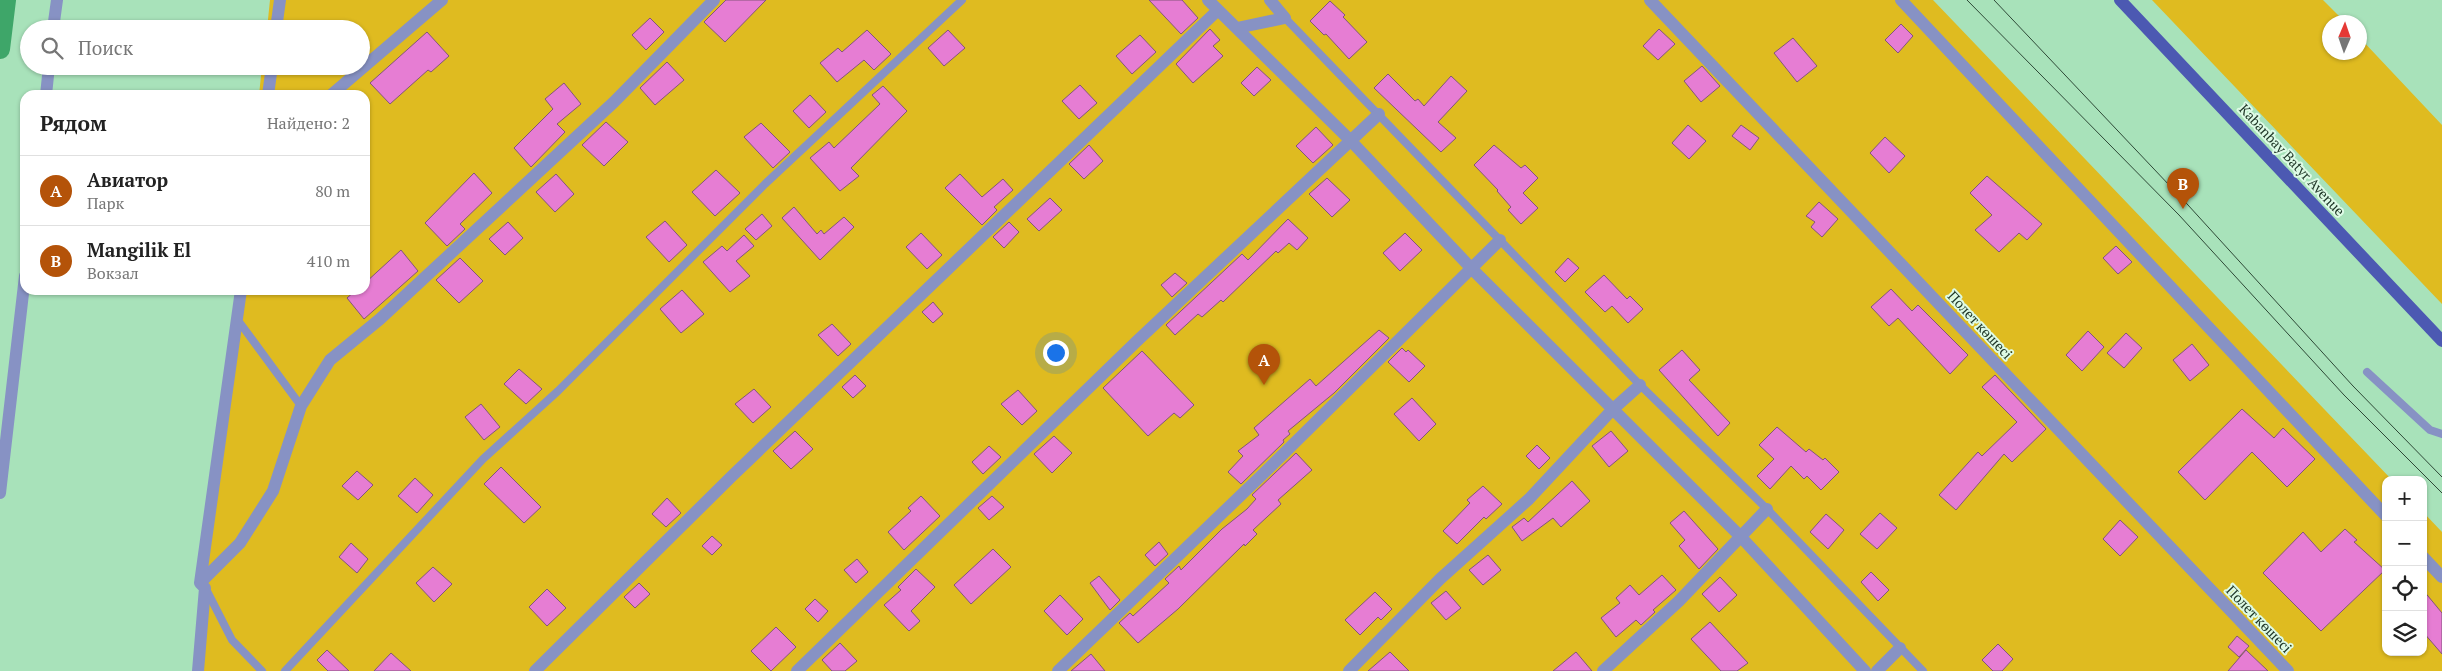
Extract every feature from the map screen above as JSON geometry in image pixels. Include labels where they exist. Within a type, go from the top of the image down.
[{"type":"main road","name":"Kabanbay Batyr Avenue","points":[[2120,0],[2442,341]]},
{"type":"street","points":[[55,20],[57,0]]},
{"type":"street","points":[[277,20],[280,0]]},
{"type":"street","points":[[370,62],[442,0]]},
{"type":"street","points":[[202,585],[240,543],[273,490],[300,406],[330,360],[380,319],[614,102],[714,0]]},
{"type":"street","points":[[1208,0],[1350,140],[1471,268],[1741,538],[1865,671]]},
{"type":"street","points":[[1237,28],[1285,18],[1270,0]]},
{"type":"street","name":"Полет көшесі","points":[[1650,0],[2288,671]]},
{"type":"street","points":[[1901,0],[2382,512]]},
{"type":"street","points":[[535,671],[731,476],[1218,10]]},
{"type":"street","points":[[47,90],[48,75]]},
{"type":"street","points":[[269,90],[271,75]]},
{"type":"street","points":[[337,90],[354,75]]},
{"type":"street","points":[[797,671],[1144,334],[1378,114]]},
{"type":"street","points":[[1058,671],[1348,392],[1500,240]]},
{"type":"street","points":[[0,493],[23,295]]},
{"type":"street","points":[[198,671],[202,585],[240,295]]},
{"type":"street","points":[[1349,671],[1440,579],[1529,499],[1612,410],[1640,386]]},
{"type":"street","points":[[1602,671],[1679,601],[1741,538],[1766,509]]},
{"type":"street","points":[[2427,560],[2442,577]]},
{"type":"street","points":[[1877,671],[1900,648]]},
{"type":"lane","points":[[285,671],[483,459],[558,391],[765,184],[962,0]]},
{"type":"lane","points":[[1285,18],[1640,386],[1766,509],[1923,671]]},
{"type":"lane","points":[[237,318],[300,406]]},
{"type":"lane","points":[[2367,372],[2430,430],[2442,434]]},
{"type":"lane","points":[[202,585],[232,640],[262,671]]},
{"type":"shaded area","points":[[270,0],[1933,0],[2388,476],[2382,476],[2382,656],[2427,656],[2427,516],[2442,532],[2442,671],[193,671],[236,295],[370,295],[370,90],[260,90],[261,75],[370,75],[370,20],[268,20]]},
{"type":"shaded area","points":[[2152,0],[2323,0],[2338,15],[2322,15],[2322,60],[2367,60],[2367,45],[2442,125],[2442,304]]},
{"type":"building","points":[[726,0],[766,0],[725,42],[704,22]]},
{"type":"building","points":[[1149,0],[1182,0],[1198,18],[1181,34]]},
{"type":"building","points":[[1330,1],[1345,15],[1343,17],[1367,42],[1349,59],[1326,34],[1324,35],[1310,21]]},
{"type":"building","points":[[650,18],[664,32],[646,50],[632,35]]},
{"type":"building","points":[[1901,24],[1913,36],[1898,53],[1885,40]]},
{"type":"building","points":[[1210,29],[1220,40],[1213,46],[1223,56],[1193,83],[1176,64]]},
{"type":"building","points":[[1659,29],[1675,44],[1658,60],[1643,46]]},
{"type":"building","points":[[867,30],[891,54],[874,70],[864,60],[837,82],[820,63],[838,48],[842,52]]},
{"type":"building","points":[[948,30],[965,48],[944,66],[928,48]]},
{"type":"building","points":[[427,32],[449,56],[431,72],[428,70],[390,104],[370,83]]},
{"type":"building","points":[[1140,35],[1156,52],[1132,74],[1116,56]]},
{"type":"building","points":[[1793,38],[1817,66],[1797,82],[1774,53]]},
{"type":"building","points":[[667,62],[684,80],[655,105],[640,88]]},
{"type":"building","points":[[1702,66],[1720,86],[1701,102],[1684,81]]},
{"type":"building","points":[[1257,67],[1271,80],[1254,96],[1241,83]]},
{"type":"building","points":[[1388,74],[1415,101],[1418,99],[1424,106],[1451,76],[1467,91],[1438,122],[1456,138],[1441,152],[1374,88]]},
{"type":"building","points":[[564,83],[581,104],[557,124],[565,132],[531,167],[514,148],[553,109],[545,99]]},
{"type":"building","points":[[1080,85],[1097,103],[1079,119],[1062,101]]},
{"type":"building","points":[[883,86],[907,111],[851,168],[859,176],[840,191],[810,158],[829,142],[834,148],[880,104],[872,95]]},
{"type":"building","points":[[810,95],[826,112],[809,128],[793,111]]},
{"type":"building","points":[[606,122],[628,142],[604,166],[582,145]]},
{"type":"building","points":[[761,123],[790,152],[773,168],[744,137]]},
{"type":"building","points":[[1688,125],[1706,141],[1689,159],[1672,143]]},
{"type":"building","points":[[1741,125],[1759,138],[1750,150],[1732,136]]},
{"type":"building","points":[[1316,127],[1333,145],[1313,163],[1296,146]]},
{"type":"building","points":[[1885,137],[1905,156],[1889,173],[1870,153]]},
{"type":"building","points":[[1089,145],[1103,161],[1084,179],[1069,164]]},
{"type":"building","points":[[1494,145],[1521,168],[1525,165],[1538,178],[1523,193],[1538,208],[1521,224],[1508,210],[1511,207],[1498,190],[1474,165]]},
{"type":"building","points":[[716,170],[740,193],[715,216],[692,192]]},
{"type":"building","points":[[474,173],[492,193],[460,224],[465,229],[447,246],[425,223]]},
{"type":"building","points":[[556,174],[574,194],[555,212],[536,192]]},
{"type":"building","points":[[960,174],[982,197],[1003,179],[1013,190],[994,207],[997,210],[982,225],[945,188]]},
{"type":"building","points":[[1987,176],[2042,224],[2027,240],[2019,233],[1999,252],[1975,230],[1992,215],[1970,193]]},
{"type":"building","points":[[1327,178],[1350,200],[1332,217],[1309,194]]},
{"type":"building","points":[[1050,198],[1062,210],[1039,231],[1027,219]]},
{"type":"building","points":[[1819,202],[1838,219],[1822,237],[1811,227],[1815,222],[1806,216]]},
{"type":"building","points":[[794,207],[817,234],[821,230],[824,234],[844,217],[854,227],[820,260],[782,218]]},
{"type":"building","points":[[762,214],[772,226],[756,240],[745,229]]},
{"type":"building","points":[[1288,219],[1308,238],[1297,250],[1289,243],[1278,253],[1276,251],[1223,302],[1221,300],[1202,317],[1198,314],[1175,335],[1166,325],[1242,254],[1248,260]]},
{"type":"building","points":[[665,221],[687,245],[669,262],[646,237]]},
{"type":"building","points":[[508,222],[523,238],[505,255],[489,239]]},
{"type":"building","points":[[1009,222],[1019,232],[1004,248],[993,237]]},
{"type":"building","points":[[921,233],[942,255],[927,269],[906,247]]},
{"type":"building","points":[[1405,233],[1422,250],[1400,271],[1383,253]]},
{"type":"building","points":[[744,235],[754,246],[736,261],[750,276],[730,292],[703,262],[722,246],[727,251]]},
{"type":"building","points":[[2116,246],[2132,262],[2118,274],[2103,258]]},
{"type":"building","points":[[401,250],[418,271],[364,319],[347,298],[350,295],[370,295],[370,278]]},
{"type":"building","points":[[460,258],[483,281],[459,303],[436,280]]},
{"type":"building","points":[[1568,258],[1579,268],[1565,282],[1555,272]]},
{"type":"building","points":[[1175,273],[1187,283],[1172,297],[1161,285]]},
{"type":"building","points":[[1604,275],[1627,299],[1630,296],[1643,309],[1628,323],[1612,306],[1605,312],[1585,292]]},
{"type":"building","points":[[1891,289],[1912,311],[1918,305],[1968,355],[1950,374],[1898,318],[1889,326],[1871,307]]},
{"type":"building","points":[[682,290],[704,314],[681,333],[660,309]]},
{"type":"building","points":[[933,302],[943,314],[933,323],[922,312]]},
{"type":"building","points":[[832,324],[851,344],[838,356],[818,335]]},
{"type":"building","points":[[1379,330],[1389,338],[1334,393],[1288,431],[1290,434],[1283,440],[1284,442],[1241,484],[1228,472],[1243,456],[1238,451],[1259,435],[1254,428],[1310,379],[1316,386]]},
{"type":"building","points":[[2088,331],[2104,347],[2082,371],[2066,355]]},
{"type":"building","points":[[2126,333],[2142,348],[2124,368],[2107,353]]},
{"type":"building","points":[[2192,344],[2209,365],[2190,381],[2173,360]]},
{"type":"building","points":[[1402,348],[1406,352],[1408,350],[1425,366],[1409,382],[1388,362]]},
{"type":"building","points":[[1682,350],[1700,370],[1689,380],[1730,423],[1718,436],[1659,370]]},
{"type":"building","points":[[1142,351],[1194,405],[1180,418],[1174,413],[1148,436],[1103,388]]},
{"type":"building","points":[[519,369],[542,389],[526,404],[504,384]]},
{"type":"building","points":[[855,375],[866,386],[853,398],[842,387]]},
{"type":"building","points":[[1995,375],[2046,429],[2012,462],[2004,454],[1956,510],[1939,495],[1978,452],[1982,456],[2017,422],[1982,387]]},
{"type":"building","points":[[754,389],[771,407],[753,423],[735,404]]},
{"type":"building","points":[[1018,390],[1037,411],[1022,425],[1001,404]]},
{"type":"building","points":[[1412,398],[1436,424],[1419,441],[1394,414]]},
{"type":"building","points":[[481,404],[500,427],[484,440],[465,417]]},
{"type":"building","points":[[2242,409],[2274,438],[2283,428],[2315,459],[2287,487],[2252,452],[2205,500],[2178,472]]},
{"type":"building","points":[[1777,427],[1806,452],[1809,449],[1823,460],[1825,458],[1839,472],[1821,490],[1807,476],[1804,479],[1791,466],[1770,489],[1757,476],[1774,459],[1759,445]]},
{"type":"building","points":[[795,431],[813,449],[791,469],[773,451]]},
{"type":"building","points":[[1611,431],[1628,451],[1609,467],[1592,446]]},
{"type":"building","points":[[1054,436],[1072,453],[1052,473],[1034,454]]},
{"type":"building","points":[[1537,445],[1550,458],[1539,469],[1526,456]]},
{"type":"building","points":[[989,446],[1001,457],[983,474],[972,462]]},
{"type":"building","points":[[1296,453],[1312,470],[1278,500],[1281,504],[1253,530],[1257,534],[1245,546],[1244,544],[1178,609],[1138,643],[1119,623],[1130,613],[1133,616],[1169,583],[1165,579],[1179,566],[1181,570],[1222,529],[1247,509],[1256,499],[1252,495]]},
{"type":"building","points":[[501,467],[541,507],[524,523],[484,484]]},
{"type":"building","points":[[357,471],[373,485],[358,500],[342,486]]},
{"type":"building","points":[[415,478],[433,495],[417,513],[398,496]]},
{"type":"building","points":[[1572,481],[1590,501],[1561,527],[1553,518],[1522,541],[1512,527],[1524,518],[1528,522]]},
{"type":"building","points":[[1483,486],[1502,504],[1486,519],[1484,517],[1457,544],[1443,531],[1470,503],[1467,500]]},
{"type":"building","points":[[921,496],[940,516],[904,550],[888,532],[911,511],[908,508]]},
{"type":"building","points":[[992,496],[1004,507],[989,520],[978,508]]},
{"type":"building","points":[[667,498],[681,513],[666,527],[652,514]]},
{"type":"building","points":[[1684,511],[1718,549],[1699,569],[1679,546],[1685,540],[1670,523]]},
{"type":"building","points":[[1880,513],[1897,528],[1877,549],[1860,534]]},
{"type":"building","points":[[1826,514],[1844,530],[1828,549],[1810,532]]},
{"type":"building","points":[[2120,520],[2138,537],[2120,556],[2103,539]]},
{"type":"building","points":[[2345,529],[2357,540],[2354,542],[2382,567],[2382,573],[2321,631],[2263,573],[2303,532],[2321,552]]},
{"type":"building","points":[[712,536],[722,545],[712,555],[702,546]]},
{"type":"building","points":[[1159,542],[1168,554],[1155,566],[1145,555]]},
{"type":"building","points":[[351,543],[368,559],[357,573],[339,557]]},
{"type":"building","points":[[993,549],[1011,567],[971,604],[954,585]]},
{"type":"building","points":[[1488,555],[1501,570],[1483,585],[1469,570]]},
{"type":"building","points":[[857,559],[868,572],[856,583],[844,570]]},
{"type":"building","points":[[433,567],[452,584],[434,602],[416,583]]},
{"type":"building","points":[[916,569],[935,587],[911,611],[920,621],[909,631],[884,605],[901,590],[898,587]]},
{"type":"building","points":[[1871,572],[1889,590],[1878,601],[1861,582]]},
{"type":"building","points":[[1662,575],[1676,590],[1653,610],[1655,612],[1641,625],[1636,620],[1616,637],[1601,618],[1620,603],[1616,598],[1630,585],[1639,595]]},
{"type":"building","points":[[1099,576],[1120,600],[1110,610],[1090,583]]},
{"type":"building","points":[[1720,577],[1737,595],[1719,612],[1702,594]]},
{"type":"building","points":[[639,583],[650,594],[635,608],[624,597]]},
{"type":"building","points":[[547,589],[566,608],[547,626],[529,607]]},
{"type":"building","points":[[1446,591],[1461,608],[1446,620],[1431,603]]},
{"type":"building","points":[[1375,592],[1392,609],[1381,620],[1378,617],[1360,635],[1345,620]]},
{"type":"building","points":[[1060,595],[1083,619],[1067,635],[1044,611]]},
{"type":"building","points":[[2427,595],[2442,613],[2442,654],[2427,637]]},
{"type":"building","points":[[815,599],[828,611],[818,622],[805,609]]},
{"type":"building","points":[[1710,622],[1748,663],[1737,671],[1721,671],[1691,639]]},
{"type":"building","points":[[776,627],[796,647],[771,671],[751,651]]},
{"type":"building","points":[[2237,636],[2249,646],[2239,657],[2228,647]]},
{"type":"building","points":[[840,643],[857,661],[845,671],[832,671],[822,660]]},
{"type":"building","points":[[1998,644],[2013,659],[2002,671],[1993,671],[1982,660]]},
{"type":"building","points":[[327,650],[349,671],[328,671],[317,660]]},
{"type":"building","points":[[2246,650],[2268,671],[2228,671]]},
{"type":"building","points":[[1390,652],[1409,671],[1368,671]]},
{"type":"building","points":[[1576,652],[1592,671],[1553,671]]},
{"type":"building","points":[[391,653],[411,671],[374,671]]},
{"type":"building","points":[[1091,654],[1105,671],[1071,671]]},
{"type":"waterway","points":[[0,49],[6,0]]},
{"type":"tram line","points":[[1967,0],[2179,215],[2344,395],[2442,493]]},
{"type":"tram line","points":[[1994,0],[2188,205],[2353,386],[2442,477]]},
{"type":"place","name":"Mangilik El","points":[[2183,209]]},
{"type":"place","name":"Авиатор","points":[[1264,385]]}]
